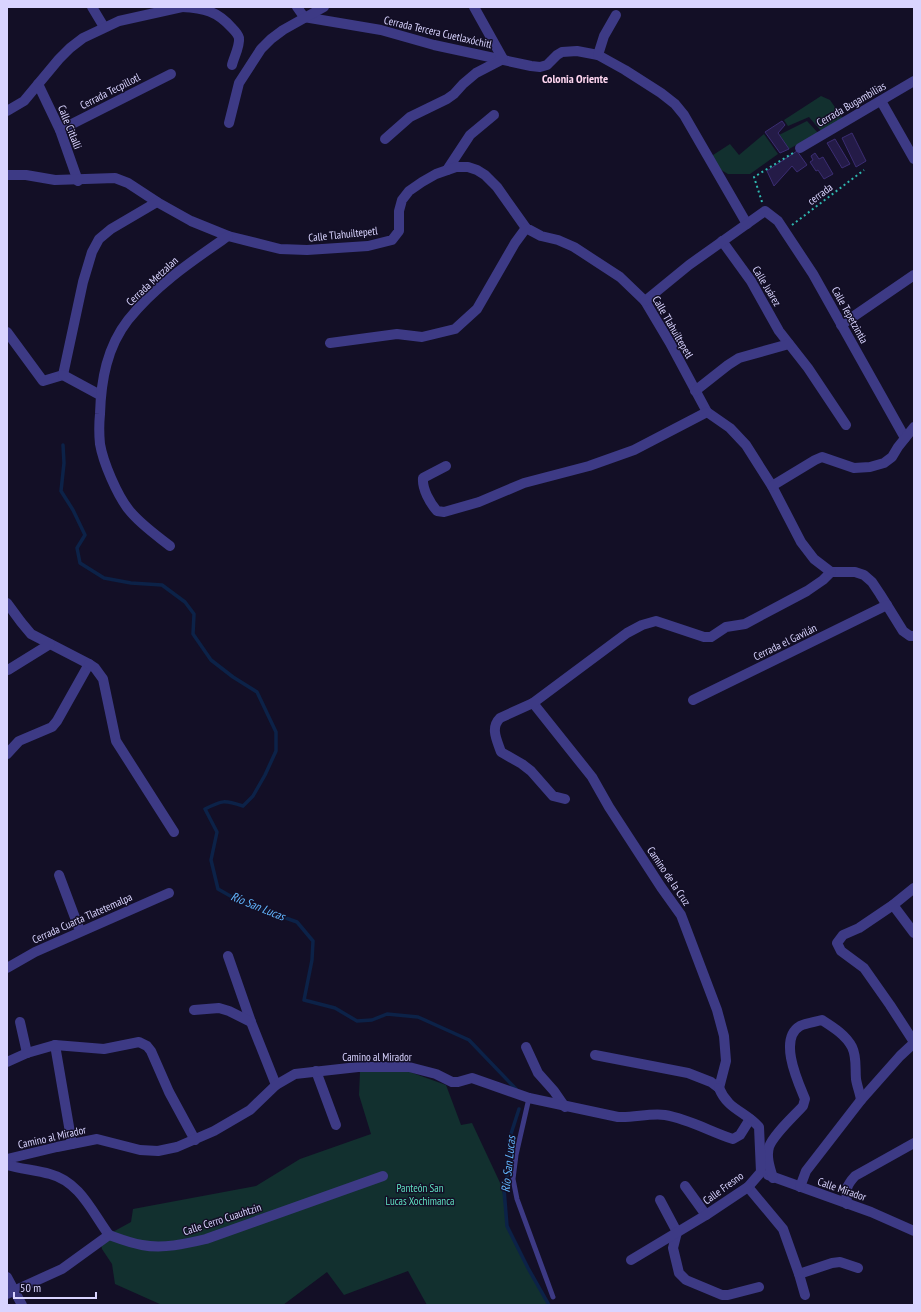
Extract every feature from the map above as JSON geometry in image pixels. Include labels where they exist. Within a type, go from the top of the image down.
[{"type":"street","points":[[92,7],[104,27]]},
{"type":"street","points":[[7,111],[24,101],[70,48],[83,38],[104,27],[120,21],[182,7],[208,10],[219,16],[235,30],[239,40],[232,65]]},
{"type":"street","points":[[297,7],[304,17]]},
{"type":"street","points":[[229,123],[239,83],[261,49],[283,30],[324,7]]},
{"type":"street","points":[[385,139],[410,117],[450,97],[476,73],[502,59],[474,7]]},
{"type":"street","points":[[616,15],[604,36],[598,56],[625,70],[675,104],[684,115],[747,224]]},
{"type":"street","name":"Cerrada Tercera Cuetlaxóchitl","points":[[304,17],[381,30],[434,45],[531,66],[547,66],[557,55],[562,52],[577,51],[598,56]]},
{"type":"street","name":"Cerrada Tecpillotl","points":[[60,130],[171,74]]},
{"type":"street","name":"Cerrada Bugambilias","points":[[800,148],[914,81]]},
{"type":"street","name":"Calle Citlalli","points":[[38,84],[60,130],[78,181]]},
{"type":"street","points":[[881,101],[914,159]]},
{"type":"street","points":[[447,170],[470,135],[494,115]]},
{"type":"street","name":"Calle Tlahuiltepetl","points":[[7,174],[26,175],[55,180],[78,181],[115,178],[192,221],[228,236],[280,249],[329,249],[379,244],[392,240],[399,231],[399,211],[402,200],[409,191],[422,182],[456,167],[468,167],[485,175],[497,187],[526,228],[541,236],[558,240],[580,251],[620,277],[645,301],[670,343],[707,412],[730,428],[746,445],[772,486],[801,542],[814,559],[831,572]]},
{"type":"street","points":[[63,375],[83,282],[92,252],[99,239],[111,229],[157,202]]},
{"type":"street","points":[[645,301],[689,265],[765,211]]},
{"type":"street","name":"Calle Tepetzintla","points":[[765,211],[778,221],[813,274],[905,438]]},
{"type":"street","points":[[330,343],[397,334],[422,337],[455,329],[477,309],[515,243],[526,228]]},
{"type":"street","name":"Cerrada Metzalan","points":[[170,546],[139,521],[128,509],[114,483],[100,444],[100,395],[109,354],[116,338],[128,321],[142,304],[168,280],[194,259],[228,236]]},
{"type":"street","name":"Calle Juárez","points":[[722,241],[751,281],[779,331],[808,368],[846,425]]},
{"type":"street","points":[[841,325],[914,275]]},
{"type":"street","points":[[7,332],[43,381],[63,375],[100,395]]},
{"type":"street","points":[[695,391],[739,358],[789,344]]},
{"type":"street","points":[[446,466],[423,478],[423,483],[432,505],[437,511],[444,512],[479,502],[524,483],[590,466],[634,450],[707,412]]},
{"type":"street","points":[[772,486],[815,460],[822,458],[854,468],[870,467],[884,463],[892,457],[914,427]]},
{"type":"street","points":[[565,799],[553,796],[531,771],[501,752],[494,728],[496,722],[500,718],[533,703],[627,634],[642,625],[656,621],[704,637],[711,637],[726,627],[745,624],[807,591],[823,580],[831,572],[855,572],[864,575],[872,582],[903,631],[910,636],[914,636]]},
{"type":"street","points":[[7,603],[31,634],[95,668],[102,679],[116,741],[174,832]]},
{"type":"street","name":"Cerrada el Gavilán","points":[[693,700],[887,606]]},
{"type":"street","points":[[8,670],[50,644]]},
{"type":"street","points":[[7,754],[19,741],[52,727],[57,721],[89,664]]},
{"type":"street","name":"Camino de la Cruz","points":[[533,703],[592,777],[617,820],[681,915],[717,1010],[724,1036],[726,1061],[719,1088]]},
{"type":"street","points":[[59,875],[80,931]]},
{"type":"street","points":[[800,1187],[806,1171],[861,1100],[900,1056],[914,1043],[864,968],[841,951],[836,943],[843,936],[859,928],[893,905],[914,888]]},
{"type":"street","name":"Cerrada Cuarta Tlatetemalpa","points":[[7,968],[35,952],[80,931],[169,893]]},
{"type":"street","points":[[893,905],[914,933]]},
{"type":"street","points":[[228,956],[251,1022],[276,1085]]},
{"type":"street","points":[[194,1010],[219,1008],[229,1011],[251,1022]]},
{"type":"street","points":[[772,1178],[768,1159],[769,1148],[773,1139],[803,1106],[805,1099],[791,1058],[790,1043],[794,1032],[800,1026],[822,1020],[846,1038],[852,1048],[856,1063],[856,1079],[861,1100]]},
{"type":"street","points":[[20,1022],[27,1053]]},
{"type":"street","points":[[7,1062],[27,1053],[55,1045],[104,1049],[139,1042],[147,1046],[151,1051],[169,1092],[195,1140]]},
{"type":"street","points":[[55,1045],[72,1144]]},
{"type":"street","points":[[526,1047],[538,1073],[554,1091],[565,1107]]},
{"type":"street","points":[[595,1055],[688,1073],[711,1082],[719,1088],[726,1101],[759,1127],[761,1172]]},
{"type":"street","name":"Camino al Mirador","points":[[7,1159],[97,1139],[140,1150],[158,1151],[177,1147],[214,1131],[250,1110],[276,1085],[295,1074],[358,1067],[409,1067],[422,1070],[452,1082],[472,1078],[529,1098],[565,1107],[618,1117],[649,1115],[666,1116],[702,1126],[717,1134],[733,1139],[740,1135],[750,1119]]},
{"type":"street","points":[[316,1071],[336,1125]]},
{"type":"street","points":[[847,1204],[846,1188],[855,1176],[914,1143]]},
{"type":"street","points":[[7,1165],[50,1174],[64,1179],[77,1189],[109,1235],[62,1268],[11,1292]]},
{"type":"street","name":"Calle Mirador","points":[[761,1172],[772,1178],[871,1212],[914,1231]]},
{"type":"street","name":"Calle Fresno","points":[[630,1260],[706,1215],[748,1186],[761,1172]]},
{"type":"street","name":"Calle Cerro Cuauhtzin","points":[[109,1235],[143,1245],[156,1246],[184,1244],[206,1239],[383,1176]]},
{"type":"street","points":[[685,1186],[706,1215]]},
{"type":"street","points":[[748,1186],[783,1229],[805,1295]]},
{"type":"street","points":[[660,1200],[677,1232],[673,1248],[680,1273],[686,1280],[728,1295],[759,1288]]},
{"type":"street","points":[[799,1274],[832,1263],[840,1262],[858,1268]]},
{"type":"street","points":[[7,1277],[11,1292],[22,1305]]},
{"type":"lane","points":[[529,1098],[516,1155],[513,1179],[517,1199],[552,1297]]},
{"type":"path","points":[[765,211],[754,177],[800,148]]},
{"type":"path","name":"cerrada","points":[[784,231],[864,170]]},
{"type":"green space","points":[[821,96],[830,100],[843,119],[822,132],[809,117],[788,126],[784,120]]},
{"type":"green space","points":[[807,121],[818,133],[789,149],[779,135]]},
{"type":"green space","points":[[764,134],[778,154],[750,174],[728,174],[716,167],[710,157],[730,144],[739,155]]},
{"type":"green space","name":"Panteón San Lucas Xochimanca","points":[[407,1071],[446,1085],[461,1125],[472,1123],[502,1187],[507,1226],[549,1305],[427,1305],[408,1271],[344,1295],[327,1272],[283,1305],[162,1305],[115,1284],[112,1264],[102,1249],[100,1239],[131,1222],[133,1209],[256,1186],[300,1159],[371,1134],[359,1095],[360,1072]]},
{"type":"building","points":[[782,121],[785,125],[778,133],[789,149],[780,153],[765,132]]},
{"type":"building","points":[[852,133],[866,161],[856,167],[842,138]]},
{"type":"building","points":[[835,139],[850,164],[842,168],[827,143]]},
{"type":"building","points":[[797,151],[807,165],[797,172],[792,166],[774,186],[767,171]]},
{"type":"building","points":[[815,153],[819,159],[823,157],[833,174],[824,179],[818,170],[816,171],[810,162],[813,160],[811,156]]},
{"type":"waterway","name":"Río San Lucas","points":[[63,445],[64,463],[61,491],[73,510],[85,535],[77,548],[80,563],[104,578],[131,583],[162,585],[185,602],[194,614],[193,634],[211,660],[233,677],[257,692],[276,732],[276,751],[253,796],[243,806],[224,802],[205,809],[217,832],[211,860],[218,889],[241,902],[297,922],[313,941],[312,960],[304,1000],[335,1008],[357,1021],[372,1020],[387,1014],[418,1017],[469,1040],[516,1089]]},
{"type":"waterway","name":"Río San Lucas","points":[[519,1109],[509,1140],[510,1164],[504,1189],[507,1226],[549,1305]]},
{"type":"district","name":"Colonia Oriente","points":[[575,78]]}]
